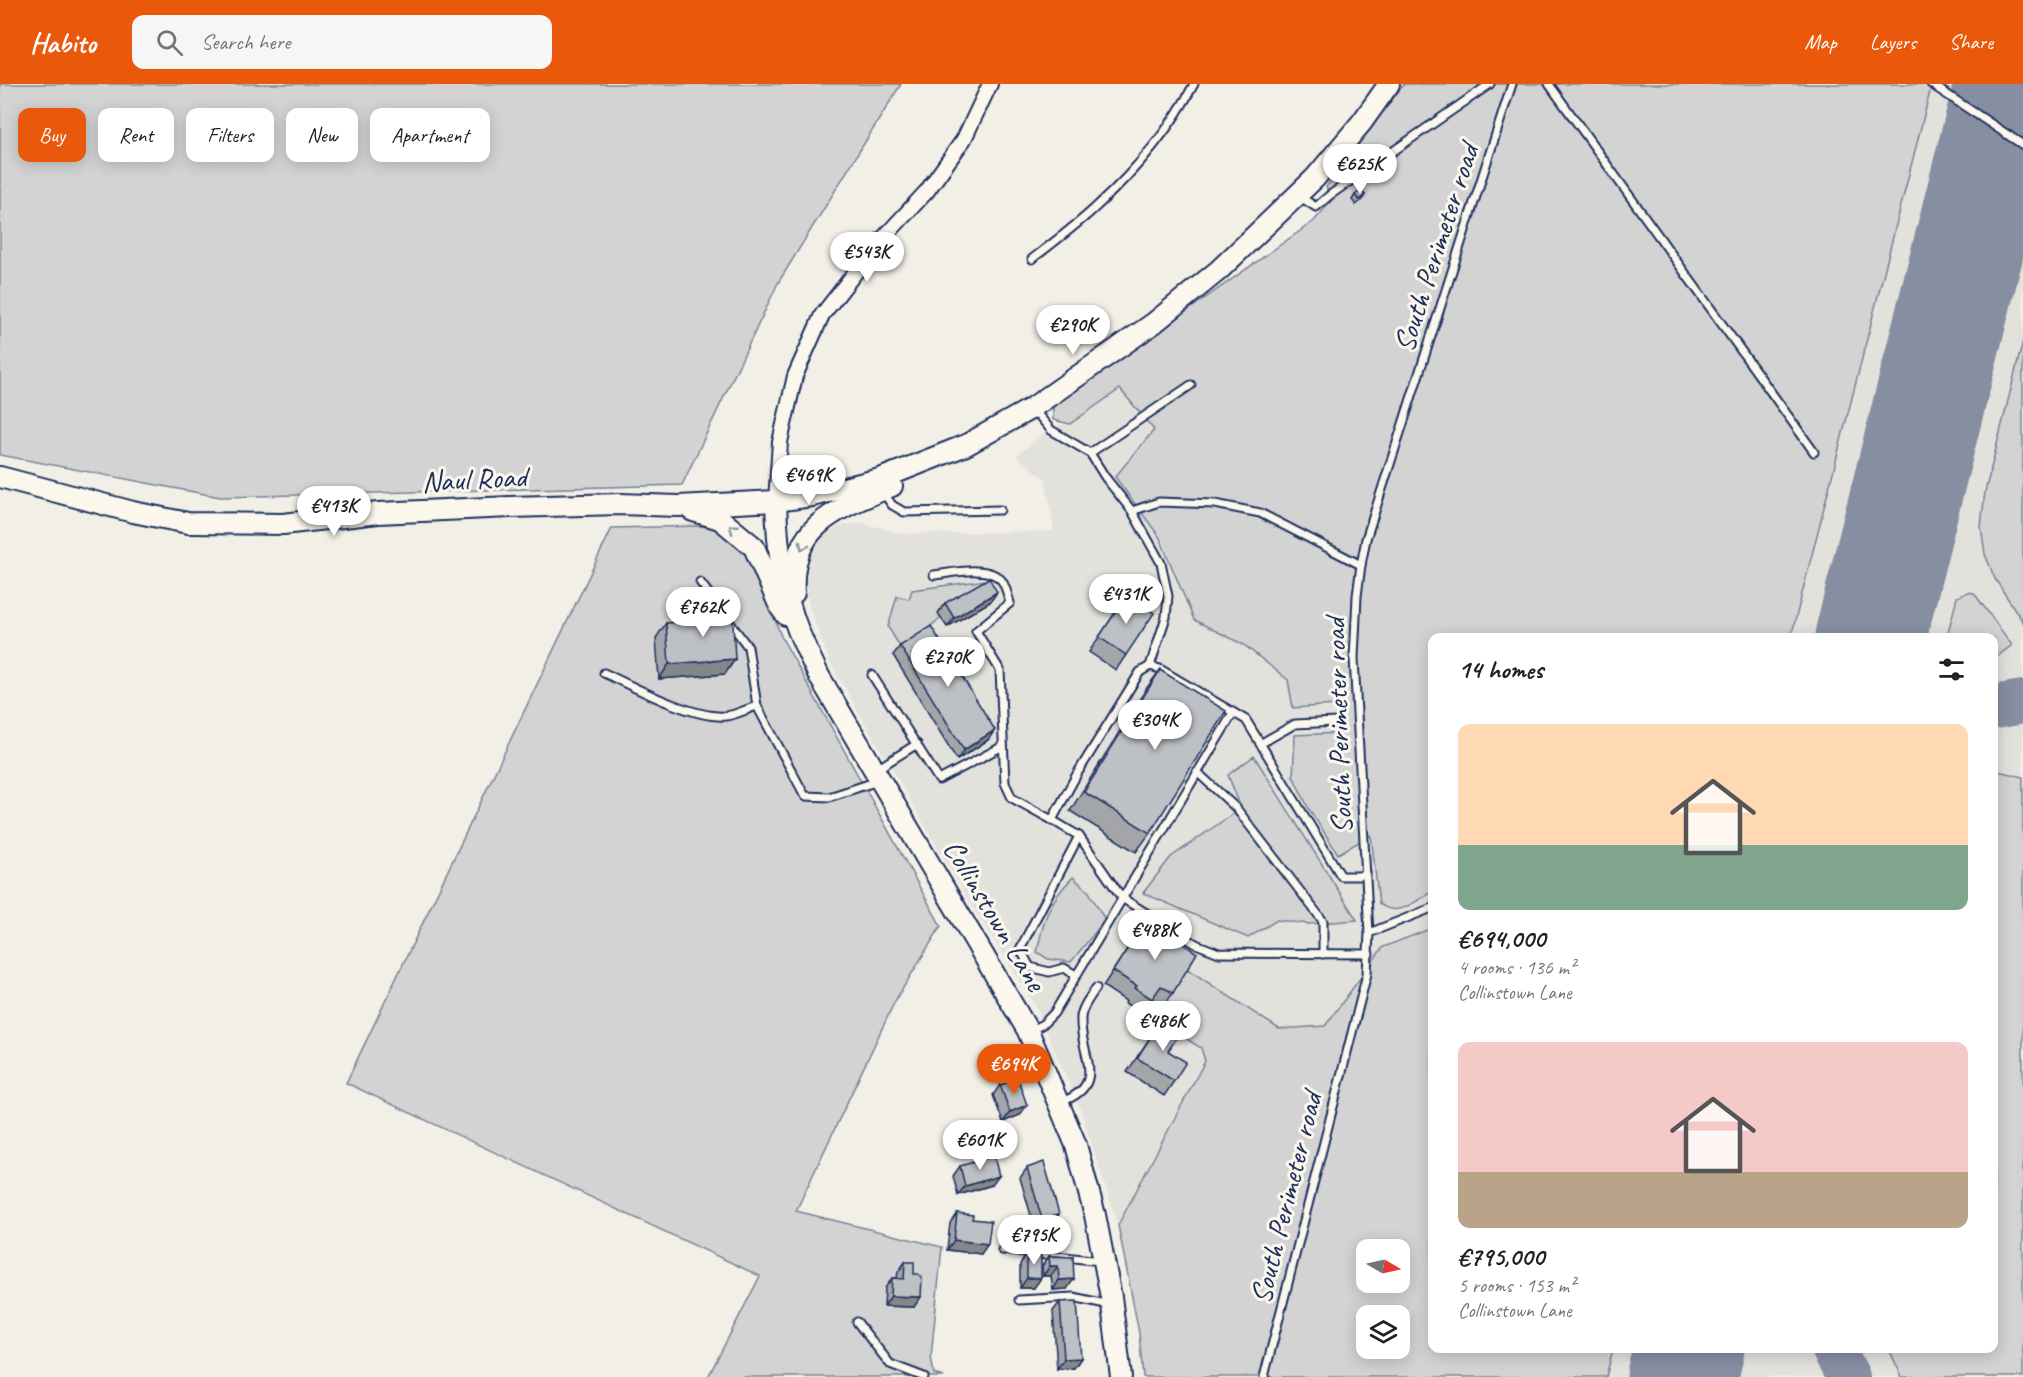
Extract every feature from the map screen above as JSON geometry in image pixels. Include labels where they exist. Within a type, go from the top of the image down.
[{"type":"main road","points":[[797,628],[793,576],[800,549],[818,522],[853,502],[895,485],[936,458],[966,445],[1032,408],[1154,323],[1219,270],[1315,178],[1362,122],[1389,84]]},
{"type":"main road","name":"Naul Road","points":[[0,477],[133,512],[188,523],[283,524],[378,513],[620,504],[678,507],[776,501],[812,496],[880,479],[936,458]]},
{"type":"main road","name":"Collinstown Lane","points":[[776,501],[782,573],[797,628],[819,676],[1028,1031],[1076,1145],[1095,1215],[1104,1261],[1121,1377]]},
{"type":"main road","points":[[678,507],[720,519],[754,547],[780,607],[797,628]]},
{"type":"street","points":[[776,501],[780,442],[795,376],[822,315],[876,246],[927,191],[964,139],[990,84]]},
{"type":"lane","points":[[1032,259],[1096,208],[1123,180],[1172,122],[1194,84]]},
{"type":"lane","points":[[1298,195],[1316,207],[1490,84]]},
{"type":"lane","name":"South Perimeter road","points":[[1264,1377],[1367,974],[1369,933],[1354,658],[1361,565],[1366,539],[1512,84]]},
{"type":"lane","points":[[1549,84],[1814,452]]},
{"type":"lane","points":[[1931,84],[2023,145]]},
{"type":"lane","points":[[1090,453],[1191,385]]},
{"type":"lane","points":[[1032,408],[1051,430],[1090,453],[1105,477],[1132,511],[1161,563],[1168,596],[1166,617],[1150,666],[1140,672],[1077,774],[1052,820]]},
{"type":"lane","points":[[883,490],[892,505],[904,512],[1000,510]]},
{"type":"lane","points":[[1132,511],[1159,502],[1215,504],[1260,513],[1361,565]]},
{"type":"lane","points":[[934,575],[982,571],[994,574],[1002,581],[1010,603],[976,630],[1000,670],[1005,783],[1012,798],[1079,836],[1122,898],[1196,944],[1219,953],[1369,954]]},
{"type":"lane","points":[[700,582],[748,647],[757,706],[805,796],[829,797],[877,775],[917,744]]},
{"type":"lane","points":[[1150,666],[1160,669],[1246,720],[1341,876],[1359,876],[1366,873]]},
{"type":"lane","points":[[604,673],[650,695],[695,712],[726,716],[757,706]]},
{"type":"lane","points":[[872,675],[939,780],[1003,746]]},
{"type":"lane","points":[[1028,1031],[1042,1024],[1054,1013],[1233,713]]},
{"type":"lane","points":[[1260,744],[1295,724],[1337,722]]},
{"type":"lane","points":[[1197,772],[1236,808],[1323,921],[1323,954]]},
{"type":"lane","points":[[1076,975],[1064,968],[1048,972],[1030,967],[1020,949],[1079,836]]},
{"type":"lane","points":[[1369,933],[1428,910]]},
{"type":"lane","points":[[1058,1103],[1074,1097],[1087,1086],[1089,1073],[1080,1015],[1096,988]]},
{"type":"lane","points":[[1002,1250],[1104,1261]]},
{"type":"lane","points":[[1018,1300],[1073,1297],[1112,1305]]},
{"type":"lane","points":[[857,1322],[890,1364],[924,1377]]},
{"type":"shaded area","points":[[0,84],[901,84],[778,283],[682,485],[220,497],[0,455]]},
{"type":"shaded area","points":[[1404,84],[1932,84],[1792,633],[1428,633],[1428,894],[1400,909],[1386,908],[1379,904],[1371,835],[1338,854],[1309,809],[1293,776],[1295,735],[1338,733],[1336,705],[1293,708],[1288,680],[1244,645],[1194,620],[1159,536],[1115,477],[1154,430],[1120,389],[1070,424],[1053,420],[1053,406],[1314,221],[1332,200],[1326,187]]},
{"type":"shaded area","points":[[1412,84],[2023,84],[2023,1377],[1143,1377],[1139,1333],[1118,1225],[1080,1108],[1035,1005],[968,900],[829,661],[808,603],[806,581],[810,558],[823,536],[840,526],[861,523],[905,534],[1054,531],[1045,479],[1016,456],[1043,434],[1059,425],[1070,424],[1284,275],[1336,202],[1326,187],[1406,101]]},
{"type":"shaded area","points":[[2023,341],[2023,622],[1995,579],[1985,554],[1981,526],[1985,492]]},
{"type":"shaded area","points":[[700,526],[724,529],[749,548],[781,636],[941,926],[895,1001],[796,1211],[942,1247],[931,1357],[934,1374],[944,1377],[708,1377],[760,1276],[346,1083],[612,528]]},
{"type":"shaded area","points":[[986,580],[902,650],[888,627],[897,596],[909,599],[912,590]]},
{"type":"shaded area","points":[[1968,592],[1974,593],[2012,645],[1998,656],[1998,633],[1948,633],[1957,597]]},
{"type":"shaded area","points":[[1254,756],[1357,920],[1308,924],[1277,920],[1248,938],[1143,893],[1171,857],[1241,808],[1228,775]]},
{"type":"shaded area","points":[[1998,771],[2023,777],[2023,1377],[1902,1377],[1891,1353],[1998,1353]]},
{"type":"shaded area","points":[[1073,877],[1089,892],[1105,920],[1071,962],[1048,959],[1037,952],[1045,920],[1052,903]]},
{"type":"shaded area","points":[[1428,930],[1428,1353],[1612,1353],[1606,1377],[1143,1377],[1139,1333],[1118,1225],[1205,1061],[1201,1048],[1155,1019],[1186,968],[1279,1029],[1325,1026],[1383,947]]},
{"type":"building","points":[[1361,190],[1365,195],[1359,200],[1355,195]]},
{"type":"building","points":[[989,578],[997,592],[954,618],[945,603]]},
{"type":"building","points":[[1127,595],[1154,613],[1126,655],[1099,637]]},
{"type":"building","points":[[732,605],[735,659],[669,664],[666,623],[709,620],[708,606]]},
{"type":"building","points":[[931,626],[995,730],[964,750],[900,646]]},
{"type":"building","points":[[1160,670],[1226,711],[1150,833],[1084,792]]},
{"type":"building","points":[[1146,920],[1197,953],[1173,993],[1161,986],[1152,999],[1135,988],[1137,986],[1113,971]]},
{"type":"building","points":[[1161,1021],[1180,1033],[1168,1051],[1186,1062],[1174,1081],[1137,1058]]},
{"type":"building","points":[[1018,1079],[1027,1105],[1010,1112],[1000,1085]]},
{"type":"building","points":[[994,1156],[999,1176],[965,1186],[960,1166]]},
{"type":"building","points":[[1044,1162],[1059,1214],[1042,1219],[1027,1168]]},
{"type":"building","points":[[957,1213],[973,1215],[972,1219],[991,1221],[988,1244],[954,1240]]},
{"type":"building","points":[[1027,1254],[1041,1254],[1041,1278],[1027,1278]]},
{"type":"building","points":[[1049,1256],[1073,1257],[1074,1279],[1059,1280],[1058,1266],[1050,1266]]},
{"type":"building","points":[[905,1262],[914,1262],[914,1274],[922,1277],[921,1297],[891,1296],[892,1278],[904,1279]]},
{"type":"building","points":[[1077,1301],[1081,1358],[1064,1359],[1060,1302]]},
{"type":"taxiway","points":[[1998,706],[2023,702]]},
{"type":"taxiway","points":[[1836,1353],[1848,1377]]},
{"type":"runway","points":[[1871,633],[2010,84]]},
{"type":"runway","points":[[1682,1377],[1688,1353]]}]
